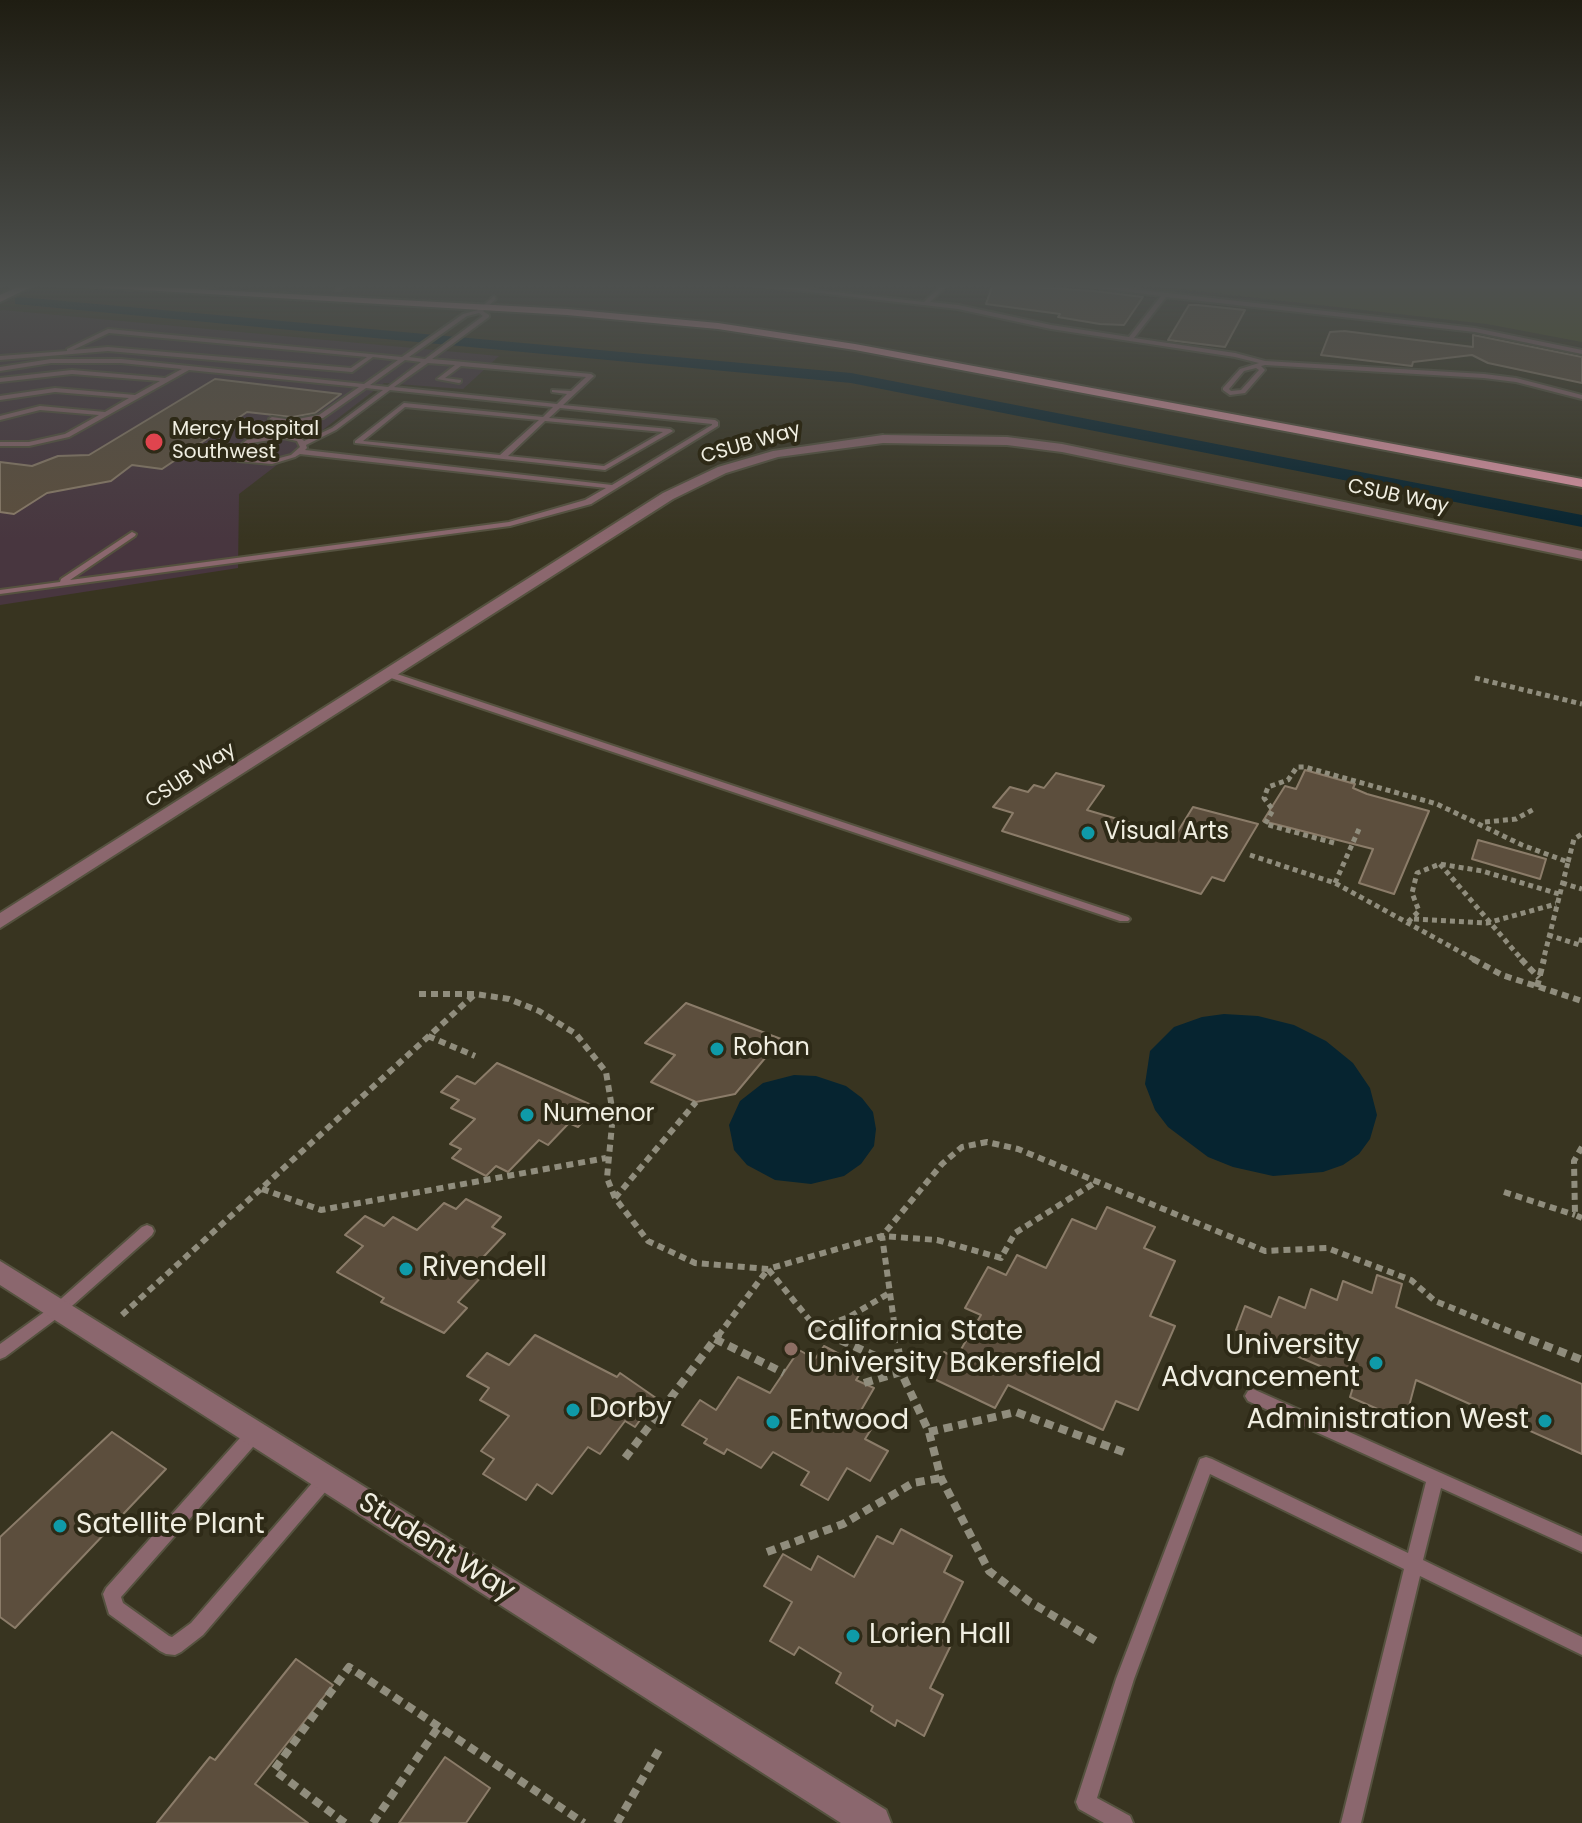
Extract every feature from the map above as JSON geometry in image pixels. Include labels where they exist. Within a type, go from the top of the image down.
[{"type":"main road","points":[[971,369],[1582,483]]},
{"type":"main road","points":[[1055,369],[1226,398],[1582,469]]},
{"type":"street","name":"CSUB Way","points":[[0,922],[689,484],[777,454],[853,442],[957,438],[1062,448],[1582,555]]},
{"type":"street","name":"Student Way","points":[[0,1272],[873,1823]]},
{"type":"lane","points":[[0,444],[46,442],[67,436],[186,369]]},
{"type":"lane","points":[[0,592],[510,524],[558,513],[614,487],[715,426],[715,422],[198,369]]},
{"type":"lane","points":[[272,419],[292,422],[321,417],[390,369]]},
{"type":"lane","points":[[415,369],[334,429],[302,448],[283,460],[240,460],[233,453],[249,441],[272,436],[293,437],[302,448],[614,487]]},
{"type":"lane","points":[[453,369],[440,379],[459,381]]},
{"type":"lane","points":[[502,457],[591,376],[522,369]]},
{"type":"lane","points":[[1246,369],[1225,389],[1226,398],[1243,392],[1262,369]]},
{"type":"lane","points":[[1344,369],[1484,376],[1516,380],[1582,397]]},
{"type":"lane","points":[[0,380],[72,372],[165,380]]},
{"type":"lane","points":[[0,398],[55,390],[135,397]]},
{"type":"lane","points":[[554,391],[572,393]]},
{"type":"lane","points":[[404,405],[670,431],[605,468],[502,457],[357,442],[404,405]]},
{"type":"lane","points":[[0,418],[40,408],[108,414]]},
{"type":"lane","points":[[60,584],[132,534]]},
{"type":"lane","points":[[388,674],[1124,919]]},
{"type":"lane","points":[[0,1352],[59,1309],[147,1231]]},
{"type":"lane","points":[[1253,1396],[1582,1544]]},
{"type":"lane","points":[[254,1434],[112,1594],[115,1608],[166,1645],[175,1646],[197,1629],[326,1479]]},
{"type":"lane","points":[[1123,1823],[1086,1802],[1125,1679],[1206,1464],[1582,1646]]},
{"type":"lane","points":[[1351,1823],[1435,1478]]},
{"type":"path","points":[[1475,678],[1582,704]]},
{"type":"path","points":[[1334,843],[1265,824],[1273,810],[1264,798],[1268,787],[1288,780],[1300,766],[1437,804],[1472,818],[1522,845],[1568,862]]},
{"type":"path","points":[[1472,818],[1500,822],[1528,814],[1536,808]]},
{"type":"path","points":[[1335,883],[1359,829]]},
{"type":"path","points":[[1537,987],[1574,839],[1582,834]]},
{"type":"path","points":[[1250,855],[1335,883],[1410,920],[1502,975],[1582,1001]]},
{"type":"path","points":[[1410,920],[1419,911],[1412,893],[1417,873],[1440,864],[1471,868],[1559,894]]},
{"type":"path","points":[[1440,864],[1487,923],[1539,978]]},
{"type":"path","points":[[1562,883],[1582,889]]},
{"type":"path","points":[[1410,920],[1487,923],[1557,904]]},
{"type":"path","points":[[1548,935],[1580,945],[1582,936]]},
{"type":"path","points":[[419,994],[475,994],[509,999],[539,1011],[576,1034],[606,1072],[613,1114],[606,1158],[607,1178],[615,1198],[648,1241],[695,1263],[768,1269],[882,1236],[937,1240],[1001,1258],[1015,1233],[1096,1182]]},
{"type":"path","points":[[122,1315],[475,994]]},
{"type":"path","points":[[428,1036],[475,1056]]},
{"type":"path","points":[[615,1198],[696,1102]]},
{"type":"path","points":[[1096,1641],[1030,1602],[989,1571],[941,1478],[929,1432],[901,1372],[882,1236],[942,1164],[962,1147],[987,1142],[1018,1149],[1265,1251],[1327,1248],[1411,1280],[1435,1301],[1582,1360]]},
{"type":"path","points":[[1504,1192],[1579,1216],[1574,1161],[1582,1147]]},
{"type":"path","points":[[262,1189],[321,1210],[606,1158]]},
{"type":"path","points":[[768,1269],[817,1329],[886,1361],[900,1361]]},
{"type":"path","points":[[625,1458],[768,1269]]},
{"type":"path","points":[[817,1329],[849,1317],[891,1292]]},
{"type":"path","points":[[715,1339],[784,1373]]},
{"type":"path","points":[[864,1383],[901,1372]]},
{"type":"path","points":[[929,1432],[1016,1412],[1126,1453]]},
{"type":"path","points":[[767,1552],[843,1524],[913,1483],[941,1478]]},
{"type":"path","points":[[345,1823],[274,1770],[349,1667],[584,1823]]},
{"type":"path","points":[[373,1823],[439,1726]]},
{"type":"path","points":[[617,1823],[660,1748]]},
{"type":"shaded area","name":"Mercy Hospital Southwest","points":[[0,369],[485,369],[463,389],[384,383],[239,494],[238,568],[0,605]]},
{"type":"water","points":[[1224,1014],[1258,1016],[1294,1025],[1326,1041],[1353,1063],[1370,1088],[1377,1115],[1370,1139],[1359,1154],[1343,1165],[1323,1172],[1273,1176],[1233,1167],[1208,1157],[1168,1127],[1155,1110],[1145,1084],[1150,1051],[1174,1027],[1202,1017]]},
{"type":"water","points":[[794,1075],[816,1076],[846,1086],[862,1098],[873,1112],[876,1129],[874,1146],[861,1164],[844,1176],[811,1184],[775,1180],[747,1165],[734,1150],[729,1125],[740,1101],[763,1083]]},
{"type":"building","points":[[1517,369],[1582,369],[1582,383]]},
{"type":"building","points":[[215,379],[341,394],[315,413],[292,417],[247,412],[162,469],[132,465],[111,481],[47,493],[14,514],[0,512],[0,462],[32,466],[58,456],[89,455]]},
{"type":"building","points":[[1305,770],[1355,784],[1353,788],[1367,794],[1429,811],[1394,894],[1359,883],[1373,849],[1263,821],[1285,786],[1296,789]]},
{"type":"building","name":"Visual Arts","points":[[1056,773],[1104,786],[1087,810],[1175,836],[1193,807],[1258,824],[1224,881],[1212,877],[1201,894],[1002,831],[1013,813],[993,807],[1010,787],[1028,792],[1034,785],[1044,788]]},
{"type":"building","points":[[1478,840],[1546,859],[1540,879],[1472,859]]},
{"type":"building","name":"Rohan","points":[[686,1003],[781,1039],[735,1094],[696,1102],[651,1082],[675,1055],[645,1043]]},
{"type":"building","name":"Numenor","points":[[497,1063],[596,1107],[578,1127],[569,1123],[548,1145],[539,1140],[508,1172],[496,1166],[486,1176],[452,1158],[461,1149],[450,1144],[475,1119],[451,1108],[459,1100],[441,1092],[457,1076],[475,1084]]},
{"type":"building","name":"Rivendell","points":[[466,1199],[501,1217],[492,1227],[505,1234],[472,1269],[483,1275],[458,1302],[467,1308],[444,1333],[381,1302],[384,1298],[337,1272],[363,1246],[345,1235],[365,1216],[384,1226],[393,1217],[417,1230],[444,1203],[456,1209]]},
{"type":"building","points":[[1107,1207],[1155,1227],[1144,1248],[1175,1261],[1150,1316],[1175,1326],[1138,1410],[1116,1401],[1103,1430],[1008,1385],[995,1408],[930,1377],[944,1352],[956,1358],[981,1315],[965,1308],[988,1267],[1006,1275],[1017,1255],[1046,1268],[1072,1219],[1096,1229]]},
{"type":"building","name":"University Advancement","points":[[1377,1275],[1402,1284],[1396,1307],[1582,1384],[1582,1454],[1416,1380],[1405,1421],[1350,1397],[1355,1381],[1236,1330],[1245,1306],[1271,1317],[1279,1297],[1305,1308],[1311,1289],[1337,1300],[1343,1281],[1372,1293]]},
{"type":"building","name":"Dorby","points":[[535,1335],[617,1377],[620,1373],[656,1398],[635,1427],[625,1421],[600,1454],[588,1447],[552,1494],[537,1484],[526,1500],[483,1474],[494,1459],[481,1451],[509,1416],[480,1400],[489,1388],[467,1376],[487,1353],[509,1365]]},
{"type":"building","name":"Entwood","points":[[824,1346],[864,1367],[856,1380],[874,1388],[856,1419],[872,1428],[865,1439],[888,1451],[870,1481],[847,1468],[828,1500],[801,1485],[809,1472],[773,1452],[761,1468],[727,1449],[724,1454],[704,1443],[707,1439],[682,1425],[700,1400],[716,1410],[738,1377],[770,1393],[799,1350],[815,1359]]},
{"type":"building","name":"Satellite Plant","points":[[112,1432],[166,1469],[15,1628],[0,1617],[0,1537]]},
{"type":"building","name":"Lorien Hall","points":[[901,1529],[952,1556],[944,1572],[963,1582],[936,1637],[951,1645],[930,1688],[943,1695],[924,1736],[897,1720],[895,1726],[871,1711],[873,1706],[836,1683],[841,1673],[799,1647],[794,1655],[770,1641],[792,1602],[764,1586],[783,1554],[811,1570],[818,1556],[854,1577],[877,1536],[893,1544]]},
{"type":"building","points":[[296,1659],[333,1685],[255,1784],[308,1823],[157,1823],[210,1757],[215,1760]]},
{"type":"building","points":[[445,1757],[490,1788],[466,1823],[399,1823]]},
{"type":"waterway","points":[[755,369],[851,378],[1582,521]]},
{"type":"place","name":"Mercy Hospital Southwest","points":[[154,442]]},
{"type":"place","name":"Visual Arts","points":[[1088,833]]},
{"type":"place","name":"Rohan","points":[[717,1049]]},
{"type":"place","name":"Numenor","points":[[527,1115]]},
{"type":"place","name":"Rivendell","points":[[406,1269]]},
{"type":"place","name":"California State University Bakersfield","points":[[791,1349]]},
{"type":"place","name":"University Advancement","points":[[1376,1363]]},
{"type":"place","name":"Dorby","points":[[573,1410]]},
{"type":"place","name":"Administration West","points":[[1545,1421]]},
{"type":"place","name":"Entwood","points":[[773,1422]]},
{"type":"place","name":"Satellite Plant","points":[[60,1526]]},
{"type":"place","name":"Lorien Hall","points":[[853,1636]]}]
